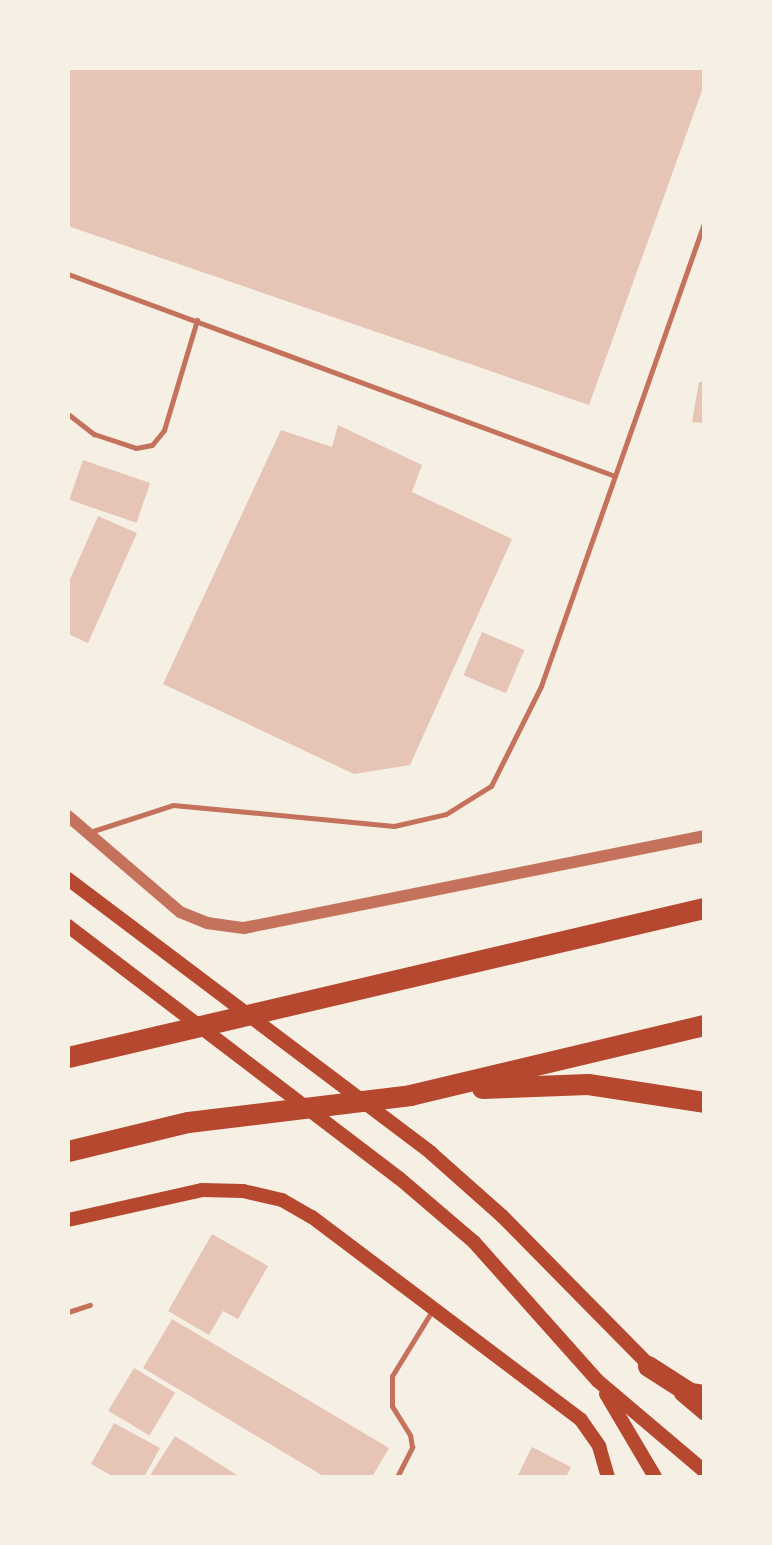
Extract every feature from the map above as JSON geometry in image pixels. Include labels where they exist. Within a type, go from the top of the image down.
[{"type":"highway","points":[[68,1057],[704,908]]},
{"type":"highway","points":[[410,1094],[704,1025]]},
{"type":"highway","points":[[68,1151],[188,1122],[410,1094],[588,1084],[704,1102]]},
{"type":"highway","points":[[648,1366],[690,1392],[704,1395]]},
{"type":"main road","points":[[68,879],[431,1153],[502,1216],[648,1366],[704,1413]]},
{"type":"main road","points":[[68,926],[399,1178],[474,1242],[598,1381],[704,1471]]},
{"type":"main road","points":[[68,1220],[202,1190],[243,1191],[282,1200],[312,1217],[581,1420],[599,1446],[608,1477]]},
{"type":"main road","points":[[598,1381],[655,1477]]},
{"type":"street","points":[[68,816],[180,912],[207,923],[244,929],[704,836]]},
{"type":"lane","points":[[87,833],[173,805],[394,826],[446,814],[491,786],[541,686],[704,224]]},
{"type":"lane","points":[[68,274],[615,476]]},
{"type":"lane","points":[[68,414],[94,433],[136,448],[152,445],[164,430],[197,320]]},
{"type":"lane","points":[[68,1312],[90,1305]]},
{"type":"lane","points":[[397,1477],[412,1447],[410,1435],[392,1406],[392,1376],[433,1309]]},
{"type":"building","points":[[68,68],[704,68],[704,85],[589,405],[68,226]]},
{"type":"building","points":[[699,382],[704,382],[704,423],[692,422]]},
{"type":"building","points":[[338,425],[422,465],[412,492],[512,539],[410,765],[354,774],[163,684],[281,430],[332,447]]},
{"type":"building","points":[[83,460],[150,483],[136,523],[69,500]]},
{"type":"building","points":[[98,516],[137,533],[88,643],[68,634],[68,584]]},
{"type":"building","points":[[482,632],[524,650],[506,693],[464,675]]},
{"type":"building","points":[[212,1234],[268,1266],[238,1319],[223,1311],[209,1335],[168,1311]]},
{"type":"building","points":[[172,1319],[389,1448],[372,1477],[325,1477],[143,1368]]},
{"type":"building","points":[[134,1368],[175,1393],[149,1436],[108,1411]]},
{"type":"building","points":[[114,1423],[160,1448],[144,1477],[114,1477],[91,1464]]},
{"type":"building","points":[[175,1436],[240,1477],[149,1477]]},
{"type":"building","points":[[532,1447],[571,1467],[566,1477],[517,1477]]}]
